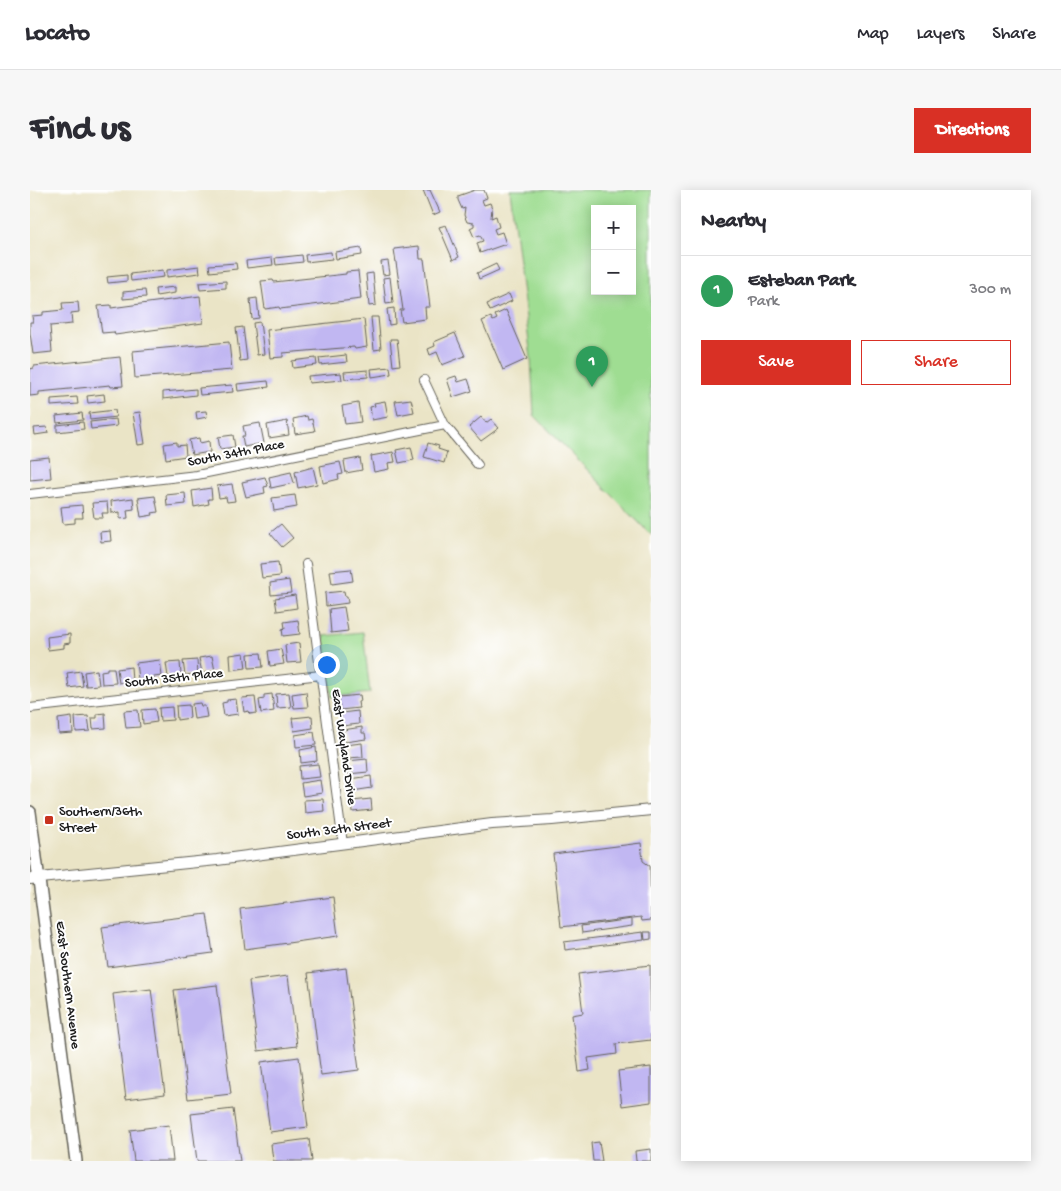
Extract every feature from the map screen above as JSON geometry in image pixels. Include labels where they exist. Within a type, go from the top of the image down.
[{"type":"main road","name":"East Southern Avenue","points":[[30,812],[34,879],[76,1161]]},
{"type":"street","points":[[424,380],[445,425],[478,465]]},
{"type":"street","name":"South 34th Place","points":[[30,494],[197,475],[445,425]]},
{"type":"street","name":"East Wayland Drive","points":[[306,564],[343,844]]},
{"type":"street","name":"South 35th Place","points":[[30,708],[320,675]]},
{"type":"street","name":"South 36th Street","points":[[34,879],[217,860],[492,824],[651,810]]},
{"type":"green space","points":[[510,190],[651,190],[651,535],[534,415],[531,358]]},
{"type":"green space","points":[[363,632],[370,693],[332,697],[324,636]]},
{"type":"building","points":[[423,190],[430,190],[440,212],[433,215]]},
{"type":"building","points":[[475,190],[484,190],[487,198],[482,200],[484,205],[490,203],[492,208],[491,218],[496,216],[499,227],[494,229],[496,234],[502,232],[506,244],[480,253],[477,243],[483,241],[480,235],[474,237],[470,228],[474,226],[474,223],[467,222],[464,215],[465,208],[462,209],[458,200],[458,196]]},
{"type":"building","points":[[446,225],[459,257],[453,260],[439,227]]},
{"type":"building","points":[[419,246],[420,259],[424,259],[430,307],[425,307],[426,319],[402,322],[400,310],[403,310],[394,249]]},
{"type":"building","points":[[361,248],[362,255],[336,259],[335,252]]},
{"type":"building","points":[[331,252],[332,259],[306,262],[305,255]]},
{"type":"building","points":[[302,255],[303,262],[276,265],[275,258]]},
{"type":"building","points":[[272,258],[273,265],[247,268],[246,261]]},
{"type":"building","points":[[388,261],[390,274],[383,275],[381,262]]},
{"type":"building","points":[[236,263],[237,269],[210,272],[209,265]]},
{"type":"building","points":[[496,264],[499,270],[479,279],[477,273]]},
{"type":"building","points":[[199,266],[200,273],[167,277],[167,270]]},
{"type":"building","points":[[163,270],[164,277],[131,281],[130,274]]},
{"type":"building","points":[[358,271],[361,299],[280,309],[279,307],[265,309],[261,281],[273,280],[274,282]]},
{"type":"building","points":[[373,273],[376,305],[369,306],[366,274]]},
{"type":"building","points":[[127,275],[127,281],[108,283],[107,277]]},
{"type":"building","points":[[390,277],[393,303],[386,304],[383,278]]},
{"type":"building","points":[[226,281],[226,288],[200,290],[199,283]]},
{"type":"building","points":[[175,287],[175,293],[156,296],[155,289]]},
{"type":"building","points":[[145,290],[146,297],[123,299],[123,292]]},
{"type":"building","points":[[509,294],[512,301],[490,311],[487,304]]},
{"type":"building","points":[[200,296],[203,323],[115,335],[114,332],[102,333],[98,306],[111,305],[111,308]]},
{"type":"building","points":[[257,298],[259,318],[252,319],[250,299]]},
{"type":"building","points":[[78,302],[79,312],[71,313],[72,324],[50,326],[52,352],[33,354],[30,333],[30,322],[33,322],[32,316],[43,315],[43,312],[63,310],[62,303]]},
{"type":"building","points":[[394,308],[395,324],[389,325],[387,309]]},
{"type":"building","points":[[506,310],[527,359],[503,370],[482,321],[491,317],[493,321],[497,319],[495,315]]},
{"type":"building","points":[[371,317],[378,317],[381,349],[374,350]]},
{"type":"building","points":[[364,319],[367,347],[283,353],[283,357],[270,358],[267,330]]},
{"type":"building","points":[[260,322],[264,354],[257,355],[253,323]]},
{"type":"building","points":[[243,327],[247,360],[240,361],[236,328]]},
{"type":"building","points":[[455,333],[465,356],[442,365],[437,352],[430,355],[428,349],[435,346],[434,342]]},
{"type":"building","points":[[390,339],[397,339],[400,365],[393,366]]},
{"type":"building","points":[[229,342],[232,370],[135,378],[133,351]]},
{"type":"building","points":[[346,355],[347,362],[320,365],[319,358]]},
{"type":"building","points":[[120,357],[123,386],[111,387],[110,385],[39,392],[39,395],[30,396],[30,369],[34,368],[34,366]]},
{"type":"building","points":[[316,358],[317,365],[293,368],[292,361]]},
{"type":"building","points":[[390,367],[391,374],[372,377],[371,369]]},
{"type":"building","points":[[368,370],[368,377],[345,379],[344,372]]},
{"type":"building","points":[[341,373],[342,380],[309,383],[308,376]]},
{"type":"building","points":[[456,376],[458,382],[468,379],[472,391],[453,397],[447,379]]},
{"type":"building","points":[[268,381],[269,387],[238,391],[237,384]]},
{"type":"building","points":[[232,385],[233,392],[200,395],[199,388]]},
{"type":"building","points":[[196,389],[196,395],[163,399],[163,392]]},
{"type":"building","points":[[104,394],[105,401],[88,403],[87,396]]},
{"type":"building","points":[[77,397],[78,404],[51,406],[51,399]]},
{"type":"building","points":[[411,399],[414,412],[398,415],[395,401]]},
{"type":"building","points":[[385,401],[388,417],[372,420],[370,407],[375,406],[374,403]]},
{"type":"building","points":[[358,403],[361,422],[345,424],[342,406]]},
{"type":"building","points":[[115,410],[116,417],[90,420],[89,413]]},
{"type":"building","points":[[206,411],[207,417],[197,419],[196,412]]},
{"type":"building","points":[[140,412],[145,444],[138,445],[133,413]]},
{"type":"building","points":[[82,413],[83,420],[57,423],[56,416]]},
{"type":"building","points":[[307,416],[308,420],[312,419],[315,431],[295,434],[293,419]]},
{"type":"building","points":[[481,417],[486,423],[491,419],[499,428],[481,441],[469,427]]},
{"type":"building","points":[[116,419],[117,426],[91,429],[90,422]]},
{"type":"building","points":[[287,421],[289,435],[269,438],[267,425]]},
{"type":"building","points":[[83,422],[84,429],[57,432],[57,425]]},
{"type":"building","points":[[260,423],[264,443],[244,447],[242,436],[245,436],[243,426]]},
{"type":"building","points":[[47,427],[48,433],[35,435],[34,428]]},
{"type":"building","points":[[233,435],[235,447],[220,449],[218,437]]},
{"type":"building","points":[[199,438],[200,443],[209,441],[210,452],[192,455],[189,440]]},
{"type":"building","points":[[177,442],[177,446],[185,445],[186,456],[166,459],[164,444]]},
{"type":"building","points":[[428,443],[439,446],[438,449],[447,452],[444,463],[424,457]]},
{"type":"building","points":[[411,447],[414,460],[399,463],[396,450]]},
{"type":"building","points":[[393,452],[395,462],[388,463],[389,469],[374,472],[371,456]]},
{"type":"building","points":[[49,457],[51,478],[30,480],[30,459]]},
{"type":"building","points":[[360,458],[362,470],[346,473],[344,461]]},
{"type":"building","points":[[340,462],[343,474],[338,475],[339,479],[323,483],[320,466]]},
{"type":"building","points":[[313,467],[317,484],[298,488],[295,472]]},
{"type":"building","points":[[291,472],[294,483],[271,488],[269,477]]},
{"type":"building","points":[[265,477],[268,486],[264,487],[265,493],[246,497],[242,482]]},
{"type":"building","points":[[232,484],[235,501],[227,502],[226,497],[219,498],[217,486]]},
{"type":"building","points":[[211,488],[212,499],[208,499],[209,504],[194,507],[192,491]]},
{"type":"building","points":[[185,493],[186,504],[167,506],[166,495]]},
{"type":"building","points":[[295,495],[297,507],[274,511],[272,498]]},
{"type":"building","points":[[155,496],[158,512],[141,517],[138,498]]},
{"type":"building","points":[[133,498],[134,509],[127,510],[128,518],[120,519],[120,512],[112,513],[111,501]]},
{"type":"building","points":[[107,502],[108,513],[102,513],[103,518],[94,518],[92,503]]},
{"type":"building","points":[[82,505],[83,518],[75,518],[75,523],[63,524],[61,507]]},
{"type":"building","points":[[281,524],[293,538],[282,547],[270,533]]},
{"type":"building","points":[[110,531],[111,541],[101,542],[100,532]]},
{"type":"building","points":[[278,562],[280,576],[262,578],[260,564]]},
{"type":"building","points":[[351,569],[353,581],[332,584],[330,571]]},
{"type":"building","points":[[289,580],[291,593],[271,595],[270,583]]},
{"type":"building","points":[[344,591],[348,603],[326,606],[325,593]]},
{"type":"building","points":[[295,595],[297,608],[277,611],[275,598]]},
{"type":"building","points":[[344,607],[348,631],[331,633],[329,609]]},
{"type":"building","points":[[298,620],[300,634],[283,636],[284,622]]},
{"type":"building","points":[[70,634],[70,643],[64,644],[64,648],[48,650],[47,637]]},
{"type":"building","points":[[299,643],[301,662],[287,663],[285,645]]},
{"type":"building","points":[[281,649],[284,664],[270,666],[268,651]]},
{"type":"building","points":[[244,653],[246,668],[231,670],[230,655]]},
{"type":"building","points":[[261,653],[263,667],[249,668],[248,654]]},
{"type":"building","points":[[212,656],[215,671],[202,673],[199,658]]},
{"type":"building","points":[[160,660],[162,676],[138,679],[136,663]]},
{"type":"building","points":[[197,660],[198,674],[185,675],[183,661]]},
{"type":"building","points":[[180,662],[181,675],[168,677],[166,663]]},
{"type":"building","points":[[131,667],[132,681],[119,683],[117,669]]},
{"type":"building","points":[[107,668],[114,668],[116,683],[102,684],[101,671],[107,670]]},
{"type":"building","points":[[97,670],[99,685],[86,686],[84,672]]},
{"type":"building","points":[[81,671],[83,686],[69,688],[67,673]]},
{"type":"building","points":[[306,692],[308,707],[294,708],[292,694]]},
{"type":"building","points":[[289,693],[291,707],[277,708],[276,694]]},
{"type":"building","points":[[272,694],[274,711],[261,713],[259,700],[264,699],[264,695]]},
{"type":"building","points":[[360,695],[359,708],[340,710],[339,697]]},
{"type":"building","points":[[255,697],[257,713],[250,714],[249,711],[244,712],[242,698]]},
{"type":"building","points":[[236,699],[238,714],[224,716],[222,703],[227,702],[227,700]]},
{"type":"building","points":[[200,703],[201,706],[205,706],[207,717],[194,719],[192,704]]},
{"type":"building","points":[[189,705],[190,718],[177,720],[176,706]]},
{"type":"building","points":[[172,707],[173,720],[160,721],[159,708]]},
{"type":"building","points":[[155,709],[157,722],[143,724],[142,710]]},
{"type":"building","points":[[138,710],[140,727],[126,728],[124,711]]},
{"type":"building","points":[[358,711],[359,724],[342,726],[341,713]]},
{"type":"building","points":[[105,713],[106,728],[93,729],[92,718],[97,718],[97,714]]},
{"type":"building","points":[[88,716],[90,731],[76,732],[75,717]]},
{"type":"building","points":[[312,716],[313,728],[294,731],[292,718]]},
{"type":"building","points":[[72,717],[73,733],[59,734],[58,719]]},
{"type":"building","points":[[362,727],[362,733],[365,733],[366,739],[345,742],[343,730]]},
{"type":"building","points":[[314,732],[316,745],[296,747],[295,735]]},
{"type":"building","points":[[362,743],[363,757],[347,758],[345,745]]},
{"type":"building","points":[[316,747],[317,761],[301,763],[300,750]]},
{"type":"building","points":[[367,759],[368,772],[348,774],[346,761]]},
{"type":"building","points":[[318,764],[320,777],[300,779],[299,766]]},
{"type":"building","points":[[371,776],[372,788],[352,791],[350,779]]},
{"type":"building","points":[[320,780],[322,793],[303,796],[301,783]]},
{"type":"building","points":[[323,799],[324,811],[305,813],[304,800]]},
{"type":"building","points":[[371,799],[372,810],[353,812],[352,801]]},
{"type":"building","points":[[641,843],[643,861],[650,866],[651,920],[642,921],[641,917],[561,927],[553,854]]},
{"type":"building","points":[[333,897],[338,936],[245,949],[240,909]]},
{"type":"building","points":[[207,914],[213,953],[108,967],[102,927]]},
{"type":"building","points":[[632,919],[632,926],[582,933],[581,926]]},
{"type":"building","points":[[643,932],[644,940],[565,950],[564,942]]},
{"type":"building","points":[[644,932],[651,932],[651,939],[645,940]]},
{"type":"building","points":[[650,965],[651,1040],[616,1044],[617,1054],[588,1058],[590,1070],[579,1072],[572,1015],[583,1013],[578,974]]},
{"type":"building","points":[[346,968],[359,1070],[321,1075],[308,973]]},
{"type":"building","points":[[288,976],[297,1046],[258,1051],[249,981]]},
{"type":"building","points":[[217,985],[231,1094],[188,1099],[174,990]]},
{"type":"building","points":[[151,989],[165,1094],[126,1099],[113,994]]},
{"type":"building","points":[[299,1057],[308,1127],[270,1132],[261,1062]]},
{"type":"building","points":[[651,1067],[651,1102],[622,1106],[618,1071]]},
{"type":"building","points":[[233,1109],[240,1161],[197,1161],[191,1114]]},
{"type":"building","points":[[169,1125],[173,1161],[134,1161],[130,1130]]},
{"type":"building","points":[[309,1139],[312,1161],[273,1161],[271,1144]]},
{"type":"building","points":[[599,1142],[602,1161],[593,1161],[591,1143]]},
{"type":"building","points":[[651,1149],[651,1161],[636,1161],[635,1151]]},
{"type":"place","name":"Esteban Park","points":[[592,387]]},
{"type":"place","name":"Southern/36th Street","points":[[49,820]]}]
